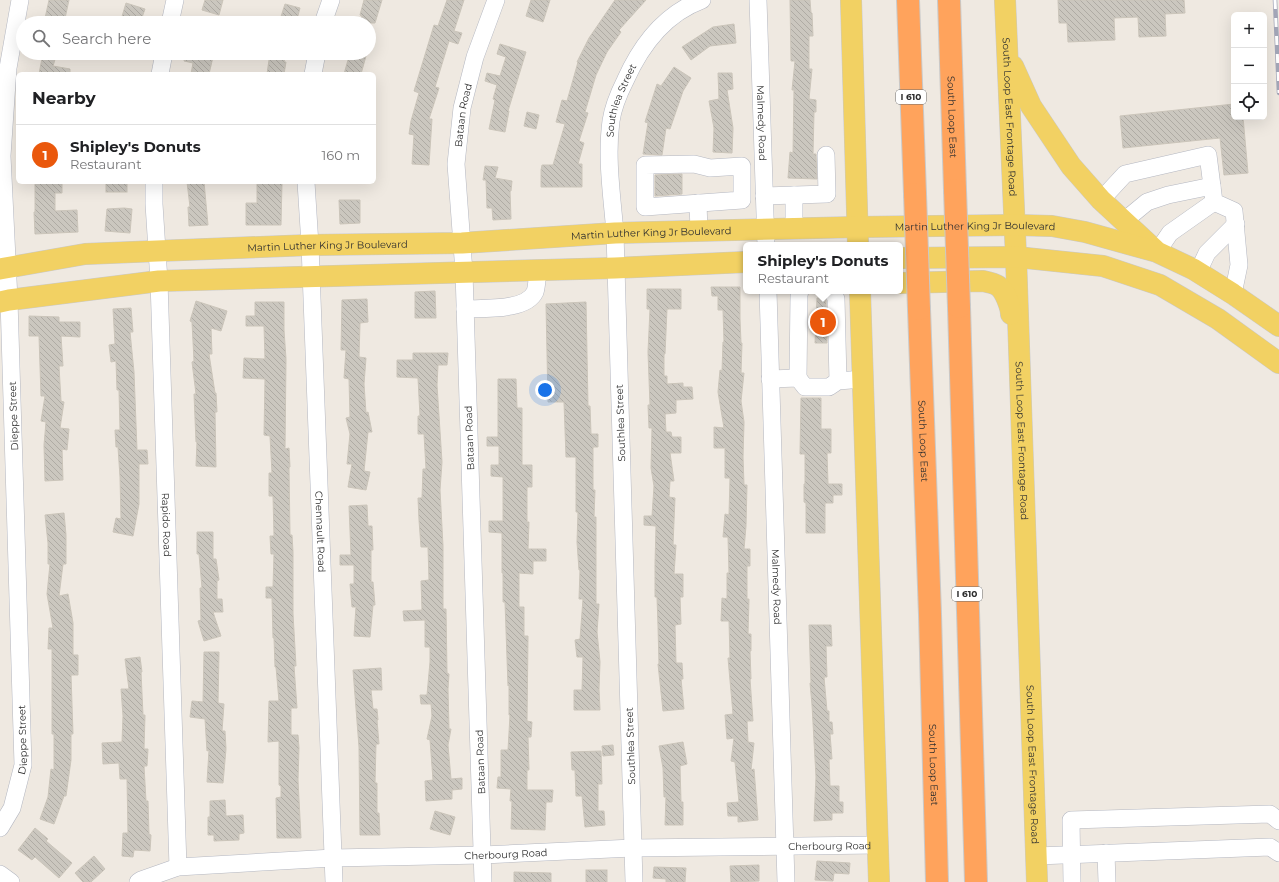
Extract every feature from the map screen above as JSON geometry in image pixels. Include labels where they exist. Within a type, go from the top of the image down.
[{"type":"highway","name":"South Loop East","points":[[908,0],[930,614],[937,882]]},
{"type":"highway","name":"South Loop East","points":[[949,0],[976,882]]},
{"type":"highway","points":[[928,882],[935,822]]},
{"type":"main road","points":[[851,0],[858,236]]},
{"type":"main road","name":"South Loop East Frontage Road","points":[[1005,0],[1016,257],[1037,882]]},
{"type":"main road","points":[[1006,36],[1015,71],[1030,106],[1071,166],[1101,200],[1157,252]]},
{"type":"main road","name":"Martin Luther King Jr Boulevard","points":[[4,268],[85,254],[157,251],[462,243],[614,233],[699,231],[765,237],[794,229],[858,236],[1014,225],[1052,226],[1085,232],[1157,252],[1198,272],[1234,294],[1279,326]]},
{"type":"main road","points":[[903,258],[1016,257],[1103,266],[1160,285],[1218,319],[1279,363]]},
{"type":"main road","points":[[5,301],[159,281],[615,268],[743,262]]},
{"type":"main road","points":[[903,283],[983,281],[993,283],[1003,289],[1011,309],[1014,411],[1022,436]]},
{"type":"main road","points":[[860,294],[877,845],[880,882]]},
{"type":"main road","points":[[860,316],[870,298],[874,294]]},
{"type":"main road","points":[[1218,319],[1234,294]]},
{"type":"street","name":"Dieppe Street","points":[[17,16],[20,0]]},
{"type":"street","points":[[172,16],[175,0]]},
{"type":"street","points":[[325,16],[331,0]]},
{"type":"street","name":"Bataan Road","points":[[483,882],[464,272],[456,164],[462,108],[476,57],[496,0]]},
{"type":"street","name":"Southlea Street","points":[[634,882],[614,233],[609,147],[611,120],[619,94],[630,68],[643,47],[657,29],[676,12],[702,0]]},
{"type":"street","name":"Malmedy Road","points":[[758,0],[765,237]]},
{"type":"street","name":"Dieppe Street","points":[[0,828],[12,808],[23,765],[3,238],[3,149],[8,68],[16,23]]},
{"type":"street","points":[[160,72],[163,60]]},
{"type":"street","points":[[313,72],[316,60]]},
{"type":"street","points":[[764,196],[827,194],[826,155]]},
{"type":"street","points":[[1101,200],[1125,174],[1208,155],[1213,194]]},
{"type":"street","points":[[694,164],[710,168],[742,166],[742,172],[742,200],[645,207],[644,165],[694,164]]},
{"type":"street","points":[[742,172],[763,172]]},
{"type":"street","name":"Rapido Road","points":[[154,184],[159,281],[178,867]]},
{"type":"street","name":"Chennault Road","points":[[306,184],[310,246],[334,882]]},
{"type":"street","points":[[1157,252],[1170,233],[1213,194]]},
{"type":"street","points":[[1124,221],[1147,202],[1168,195],[1213,194],[1234,211],[1239,265],[1234,294]]},
{"type":"street","points":[[794,195],[794,229]]},
{"type":"street","points":[[698,203],[699,231]]},
{"type":"street","points":[[662,206],[662,232]]},
{"type":"street","points":[[1198,272],[1208,253],[1236,224]]},
{"type":"street","points":[[465,309],[511,307],[529,300],[535,291],[538,270]]},
{"type":"street","name":"Malmedy Road","points":[[768,294],[786,882]]},
{"type":"street","points":[[799,294],[798,378],[805,387],[829,387],[838,381],[863,379]]},
{"type":"street","points":[[834,294],[836,299],[838,381]]},
{"type":"street","points":[[770,379],[798,378]]},
{"type":"street","points":[[1072,882],[1071,820],[1270,814],[1279,821]]},
{"type":"street","name":"Cherbourg Road","points":[[138,882],[178,867],[333,858],[483,855],[633,848],[877,845]]},
{"type":"street","points":[[1036,856],[1270,847],[1279,853]]},
{"type":"street","points":[[1106,853],[1107,882]]},
{"type":"street","points":[[0,874],[11,882]]},
{"type":"building","points":[[49,0],[69,0],[66,16],[46,16]]},
{"type":"building","points":[[205,0],[223,0],[219,15],[202,10]]},
{"type":"building","points":[[364,0],[382,0],[376,20],[376,16],[360,15]]},
{"type":"building","points":[[447,0],[464,0],[454,31],[462,33],[458,44],[449,41],[435,87],[439,88],[429,119],[432,119],[429,165],[412,164],[414,135],[409,134],[419,93],[414,91],[434,25],[438,26]]},
{"type":"building","points":[[531,0],[550,0],[543,22],[526,16]]},
{"type":"building","points":[[615,0],[646,0],[619,30],[621,32],[607,52],[596,75],[585,112],[588,113],[579,141],[584,143],[578,164],[582,164],[582,187],[541,187],[542,165],[553,165],[565,124],[556,122],[562,100],[567,101],[577,62],[589,38]]},
{"type":"building","points":[[790,0],[810,0],[812,13],[813,36],[809,36],[809,69],[812,69],[809,99],[816,100],[816,112],[814,112],[813,154],[816,154],[817,179],[788,178],[790,152],[793,153],[794,90],[792,90],[795,61],[791,61]]},
{"type":"building","points":[[1058,0],[1184,0],[1185,13],[1165,14],[1166,36],[1139,37],[1138,17],[1114,18],[1115,40],[1068,42],[1067,23],[1059,23]]},
{"type":"building","points":[[126,3],[145,9],[142,16],[122,16]]},
{"type":"building","points":[[285,4],[300,8],[298,16],[281,16]]},
{"type":"building","points":[[734,24],[736,43],[710,46],[691,60],[682,47],[713,27]]},
{"type":"building","points":[[500,44],[526,52],[508,111],[505,132],[489,129],[495,100],[493,99],[497,85],[485,81],[487,73],[500,76],[506,57],[497,54]]},
{"type":"building","points":[[42,60],[55,60],[53,66],[70,69],[70,72],[39,72]]},
{"type":"building","points":[[212,60],[209,72],[191,72],[193,63],[184,61]]},
{"type":"building","points":[[269,60],[284,60],[284,62],[286,62],[284,72],[267,72]]},
{"type":"building","points":[[348,60],[365,60],[362,72],[345,72]]},
{"type":"building","points":[[674,67],[691,78],[683,91],[670,129],[666,128],[662,155],[643,154],[648,123],[645,122],[657,84],[661,86]]},
{"type":"building","points":[[718,73],[732,73],[733,89],[727,90],[733,128],[732,153],[713,152],[714,128],[709,101],[719,99]]},
{"type":"building","points":[[1231,104],[1231,120],[1243,120],[1248,173],[1224,175],[1220,138],[1123,148],[1120,116]]},
{"type":"building","points":[[527,112],[539,115],[536,129],[524,126]]},
{"type":"building","points":[[485,166],[498,167],[495,178],[512,181],[510,191],[511,219],[493,220],[492,208],[487,208],[486,180],[483,180]]},
{"type":"building","points":[[682,174],[682,194],[655,196],[655,175]]},
{"type":"building","points":[[35,184],[62,184],[62,193],[55,193],[55,211],[77,210],[78,232],[35,234]]},
{"type":"building","points":[[106,184],[127,184],[127,192],[106,192]]},
{"type":"building","points":[[187,184],[204,184],[208,225],[189,226],[188,207],[190,207]]},
{"type":"building","points":[[257,184],[282,184],[281,225],[246,225],[246,203],[257,203]]},
{"type":"building","points":[[339,200],[360,200],[360,223],[340,224]]},
{"type":"building","points":[[107,209],[132,209],[130,233],[105,231]]},
{"type":"building","points":[[711,287],[740,287],[742,343],[741,373],[744,373],[741,401],[744,422],[744,485],[747,485],[744,549],[750,549],[750,566],[747,566],[747,599],[749,599],[748,634],[751,634],[750,679],[753,721],[747,721],[748,742],[754,743],[751,770],[754,769],[758,820],[738,822],[738,816],[728,816],[727,803],[739,802],[735,762],[731,761],[734,738],[727,739],[725,715],[733,714],[728,658],[730,658],[729,621],[721,621],[722,598],[727,599],[727,573],[729,573],[728,537],[723,537],[725,514],[729,515],[730,478],[725,478],[725,448],[714,448],[714,427],[724,428],[718,392],[720,370],[722,371],[724,342],[723,310],[718,310],[718,296],[712,296]]},
{"type":"building","points":[[647,289],[681,289],[681,309],[667,309],[664,376],[667,376],[667,384],[683,383],[683,387],[692,387],[693,399],[676,400],[676,413],[665,414],[666,432],[671,432],[672,437],[681,437],[681,453],[670,453],[674,481],[670,481],[669,497],[675,498],[673,545],[676,545],[674,574],[683,574],[683,597],[680,597],[681,624],[675,625],[676,663],[682,663],[683,679],[681,679],[684,709],[663,711],[658,664],[657,597],[655,597],[656,526],[644,525],[644,516],[652,516],[654,486],[651,468],[652,428],[649,428],[648,405],[650,405],[648,352],[650,309],[647,309]]},
{"type":"building","points":[[435,291],[436,318],[415,318],[415,292]]},
{"type":"building","points":[[817,298],[825,298],[826,301],[827,343],[815,343]]},
{"type":"building","points":[[367,299],[368,322],[360,323],[359,357],[366,358],[364,384],[366,413],[368,412],[372,432],[368,432],[364,471],[370,472],[366,490],[348,487],[352,464],[347,464],[350,434],[346,418],[350,417],[349,379],[344,378],[346,350],[341,350],[342,300]]},
{"type":"building","points":[[196,301],[227,311],[221,331],[211,328],[212,354],[209,354],[216,393],[216,467],[196,466],[197,442],[194,394],[196,394],[192,362],[194,361],[192,322],[190,321]]},
{"type":"building","points":[[255,302],[284,302],[286,359],[285,449],[289,448],[290,467],[290,535],[292,535],[293,552],[293,614],[296,666],[294,666],[297,708],[291,708],[291,735],[298,735],[298,780],[301,838],[277,838],[276,798],[281,797],[281,786],[279,785],[279,741],[268,742],[269,701],[279,701],[273,638],[272,598],[266,598],[266,587],[273,587],[274,554],[271,554],[270,536],[274,536],[273,496],[269,496],[269,473],[272,473],[270,436],[264,435],[265,379],[243,378],[244,358],[265,359],[264,326],[246,326],[246,316],[255,316]]},
{"type":"building","points":[[586,302],[588,406],[590,406],[591,434],[598,434],[598,447],[593,447],[593,490],[595,490],[594,517],[596,517],[596,604],[599,604],[597,632],[600,662],[600,710],[574,710],[574,690],[582,690],[583,657],[577,657],[575,640],[580,639],[583,599],[579,599],[580,570],[577,542],[578,512],[576,512],[576,457],[566,457],[564,402],[548,402],[546,304]]},
{"type":"building","points":[[131,308],[133,332],[130,332],[134,372],[137,450],[147,450],[148,464],[139,464],[139,504],[133,536],[113,532],[116,518],[121,519],[118,447],[116,447],[115,430],[120,430],[119,390],[117,390],[116,361],[111,362],[109,345],[115,344],[113,309]]},
{"type":"building","points":[[29,316],[59,317],[59,322],[80,322],[80,337],[61,336],[63,366],[59,366],[61,401],[64,402],[60,428],[69,429],[67,450],[62,449],[63,480],[45,481],[44,445],[46,422],[41,421],[45,396],[41,396],[39,336],[29,336]]},
{"type":"building","points":[[413,353],[448,353],[447,365],[438,365],[437,385],[442,462],[440,490],[443,546],[443,609],[446,609],[447,673],[449,674],[449,729],[451,729],[448,745],[451,779],[462,778],[462,789],[452,790],[452,799],[426,801],[425,781],[433,780],[430,740],[427,739],[432,716],[431,704],[421,704],[420,695],[427,695],[430,647],[425,647],[425,620],[404,621],[403,611],[422,610],[421,581],[429,580],[428,547],[421,547],[419,520],[418,498],[422,498],[423,469],[426,469],[424,434],[418,434],[418,416],[420,416],[418,378],[397,377],[397,360],[413,360]]},
{"type":"building","points":[[498,379],[516,379],[517,408],[522,408],[522,465],[532,465],[532,487],[527,487],[527,522],[529,522],[528,549],[546,549],[546,561],[533,561],[533,574],[519,573],[519,607],[524,607],[524,636],[528,636],[527,721],[532,722],[531,737],[528,737],[529,770],[527,770],[527,790],[553,790],[552,802],[546,802],[545,830],[511,829],[511,789],[497,788],[498,777],[501,777],[501,750],[508,750],[510,715],[505,602],[503,602],[502,533],[489,532],[489,521],[503,521],[503,477],[491,476],[491,465],[499,465],[499,446],[487,446],[487,437],[498,437]]},
{"type":"building","points":[[801,398],[821,398],[821,429],[831,429],[831,453],[827,453],[828,484],[842,484],[842,495],[833,495],[833,503],[825,503],[825,533],[806,533],[806,503],[804,502],[805,454],[800,454]]},
{"type":"building","points":[[367,505],[368,526],[372,526],[373,550],[371,550],[371,582],[373,582],[375,605],[373,605],[370,637],[354,636],[356,607],[352,607],[350,584],[354,584],[354,565],[340,565],[340,555],[351,555],[349,506]]},
{"type":"building","points":[[64,513],[66,564],[63,564],[59,596],[68,594],[73,623],[73,655],[78,655],[78,675],[71,675],[73,734],[71,734],[71,760],[66,796],[64,796],[54,824],[40,819],[48,797],[51,769],[54,770],[54,734],[52,734],[52,649],[48,649],[49,628],[53,628],[47,594],[50,564],[48,564],[48,543],[45,515]]},
{"type":"building","points":[[197,532],[213,532],[213,559],[216,559],[219,580],[217,581],[217,599],[222,599],[223,612],[213,612],[221,636],[204,641],[198,621],[201,620],[200,588],[202,588],[199,554],[197,554]]},
{"type":"building","points":[[809,625],[831,625],[832,646],[826,646],[827,677],[824,677],[827,711],[829,711],[829,722],[832,722],[833,734],[830,734],[832,759],[829,759],[830,786],[839,786],[839,802],[843,802],[843,813],[832,813],[832,820],[814,821],[816,777],[810,683]]},
{"type":"building","points":[[204,652],[219,652],[218,703],[224,704],[222,731],[225,731],[226,749],[223,783],[207,782],[209,750],[207,751],[205,719],[190,717],[192,701],[203,702]]},
{"type":"building","points":[[140,657],[142,672],[143,715],[145,715],[144,749],[148,749],[147,766],[144,766],[146,801],[148,801],[149,834],[151,835],[150,851],[134,850],[133,857],[122,856],[123,833],[128,833],[127,779],[120,779],[119,763],[103,764],[102,743],[122,742],[123,716],[121,689],[129,689],[125,659]]},
{"type":"building","points":[[381,668],[382,690],[371,690],[373,709],[377,709],[378,720],[379,744],[376,744],[375,783],[377,783],[377,813],[379,813],[380,835],[360,835],[359,747],[353,670]]},
{"type":"building","points":[[683,742],[687,764],[680,766],[683,825],[665,825],[666,797],[664,797],[663,768],[659,746]]},
{"type":"building","points":[[613,745],[614,755],[603,756],[602,746]]},
{"type":"building","points":[[601,751],[602,784],[598,784],[598,811],[604,811],[605,825],[585,827],[582,796],[576,796],[575,770],[572,770],[571,752]]},
{"type":"building","points":[[225,800],[226,816],[243,815],[244,833],[239,834],[239,840],[214,841],[214,835],[208,835],[210,801]]},
{"type":"building","points":[[435,811],[455,817],[450,835],[430,829]]},
{"type":"building","points":[[35,828],[48,839],[46,841],[72,863],[59,878],[35,857],[32,860],[18,850]]},
{"type":"building","points":[[94,856],[105,869],[91,882],[83,882],[75,873]]},
{"type":"building","points":[[817,861],[850,863],[849,874],[834,873],[833,881],[815,880]]},
{"type":"building","points":[[759,865],[759,881],[731,882],[730,866]]},
{"type":"building","points":[[654,867],[686,868],[685,882],[666,882],[666,879],[653,878]]},
{"type":"building","points":[[586,870],[607,870],[607,882],[586,882]]},
{"type":"building","points":[[514,872],[551,873],[551,882],[514,882]]},
{"type":"railway","points":[[1275,0],[1279,93]]},
{"type":"place","name":"Shipley's Donuts","points":[[823,322]]}]
